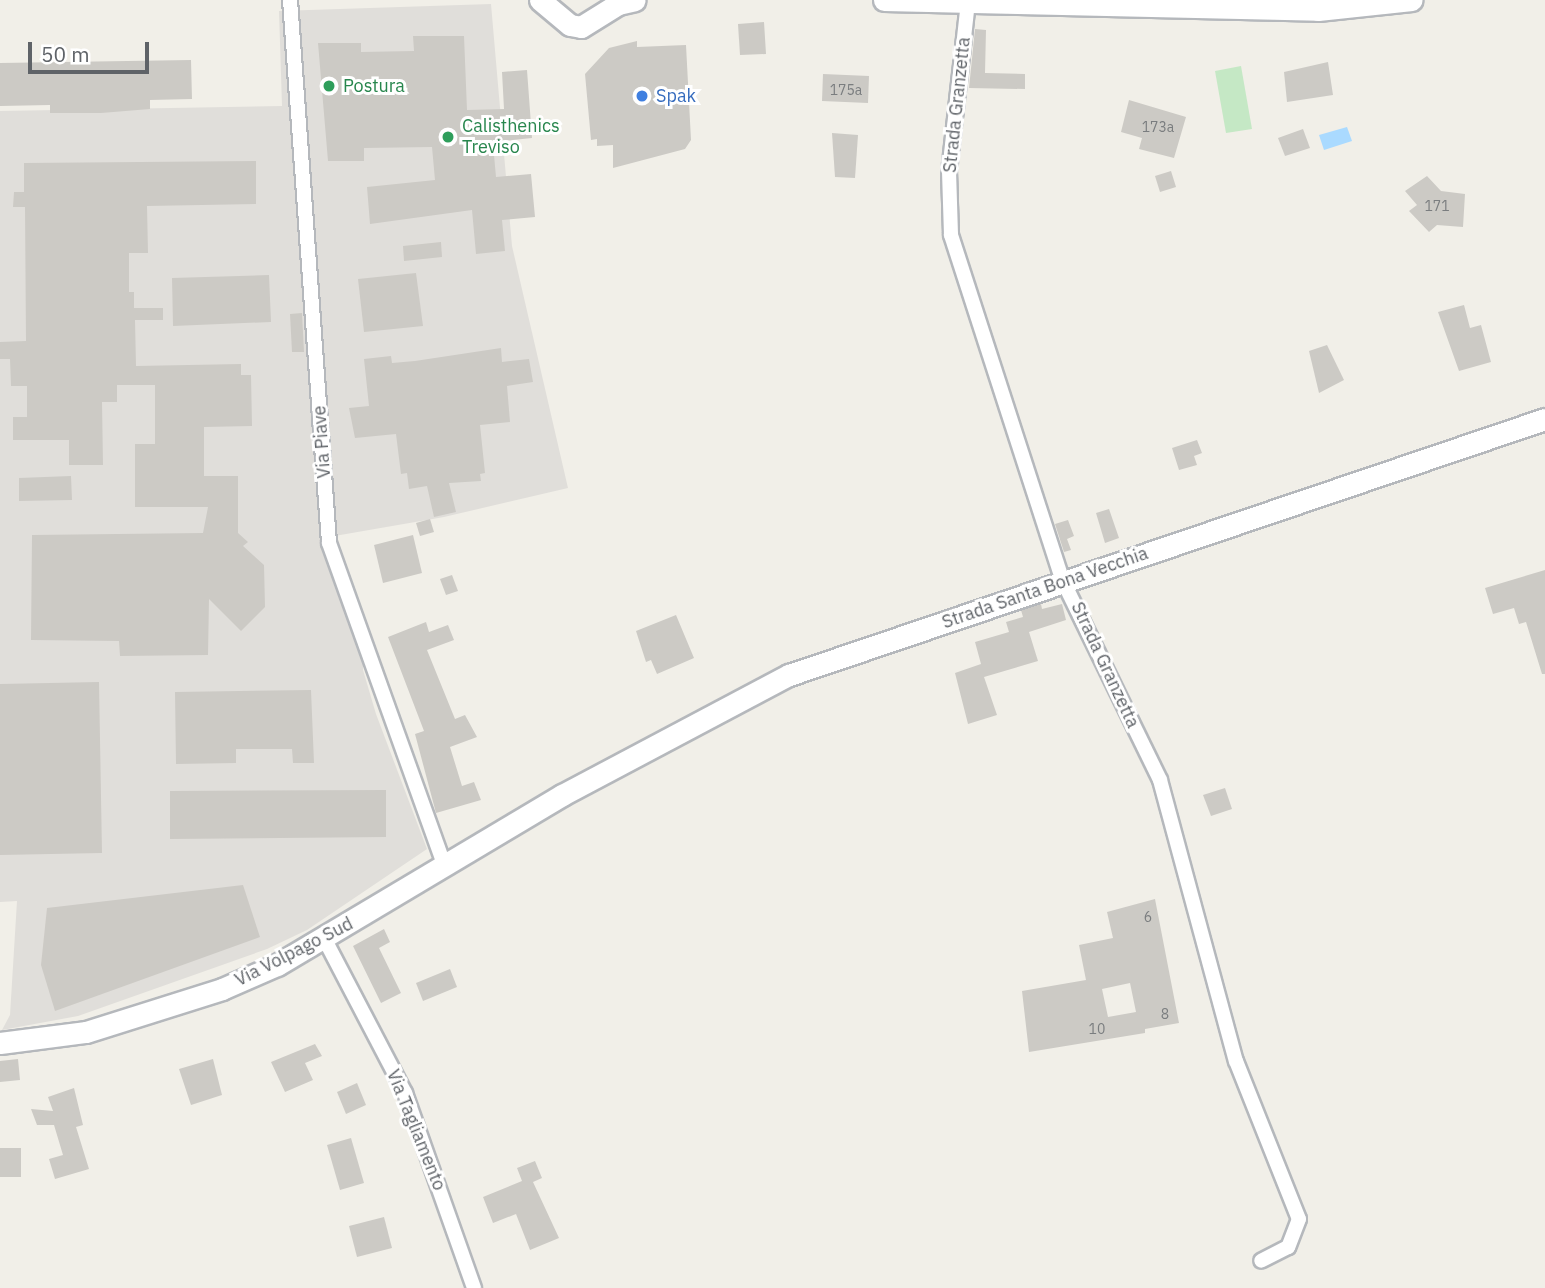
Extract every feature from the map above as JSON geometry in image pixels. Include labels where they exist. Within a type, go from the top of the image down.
[{"type":"street","name":"Via Piave","points":[[290,0],[329,543],[444,865]]},
{"type":"street","points":[[540,0],[575,27],[587,25],[600,8],[635,0]]},
{"type":"street","points":[[884,0],[1319,5],[1411,0]]},
{"type":"street","name":"Strada Granzetta","points":[[958,1],[949,171],[951,235],[1063,581],[1160,780],[1236,1061],[1299,1219],[1288,1247],[1261,1261]]},
{"type":"street","name":"Strada Santa Bona Vecchia","points":[[562,795],[789,675],[1545,419]]},
{"type":"street","name":"Via Volpago Sud","points":[[0,1043],[50,1038],[126,1020],[222,989],[325,940],[562,795]]},
{"type":"street","name":"Via Tagliamento","points":[[325,940],[405,1093],[474,1288]]},
{"type":"shaded area","points":[[491,4],[512,246],[568,488],[444,517],[323,538],[363,653],[363,670],[376,714],[427,849],[307,930],[267,949],[78,1016],[2,1030],[10,1015],[17,901],[0,902],[0,111],[282,106],[279,11]]},
{"type":"green space","points":[[1241,66],[1252,129],[1226,133],[1215,71]]},
{"type":"water","points":[[1347,127],[1352,141],[1324,150],[1319,135]]},
{"type":"building","points":[[764,22],[766,54],[740,55],[738,24]]},
{"type":"building","points":[[975,29],[986,30],[985,73],[1025,74],[1025,89],[969,88]]},
{"type":"building","points":[[413,36],[464,36],[467,110],[504,109],[502,72],[527,70],[532,138],[494,142],[494,155],[496,177],[531,174],[535,217],[502,220],[505,251],[476,254],[472,210],[370,224],[367,187],[435,180],[432,147],[364,148],[364,161],[328,161],[318,43],[361,43],[361,52],[414,51]]},
{"type":"building","points":[[637,41],[637,47],[686,45],[691,140],[685,149],[613,168],[613,145],[597,146],[597,139],[591,140],[585,74],[609,48]]},
{"type":"building","points":[[191,60],[192,99],[150,100],[150,109],[101,113],[50,113],[50,105],[0,106],[0,63]]},
{"type":"building","points":[[1328,62],[1333,95],[1287,102],[1284,72]]},
{"type":"building","points":[[823,74],[869,76],[868,103],[822,101]]},
{"type":"building","points":[[1129,100],[1186,117],[1174,158],[1139,149],[1142,138],[1121,132]]},
{"type":"building","points":[[1303,129],[1310,148],[1285,156],[1278,138]]},
{"type":"building","points":[[832,133],[858,135],[855,178],[835,177]]},
{"type":"building","points":[[256,161],[256,204],[147,206],[148,253],[129,253],[129,292],[134,292],[134,308],[163,308],[163,320],[135,320],[136,366],[241,364],[241,375],[251,375],[252,426],[204,427],[204,476],[238,476],[238,533],[248,542],[243,546],[264,565],[265,607],[241,631],[209,599],[208,655],[120,656],[119,641],[31,640],[32,535],[203,533],[208,507],[135,507],[135,444],[155,444],[155,385],[117,385],[117,402],[102,402],[103,465],[69,465],[69,440],[13,440],[13,417],[27,417],[27,386],[11,386],[10,359],[0,359],[0,342],[26,341],[25,207],[13,207],[14,192],[24,192],[24,163]]},
{"type":"building","points":[[1171,171],[1176,187],[1160,192],[1155,176]]},
{"type":"building","points":[[1427,176],[1441,191],[1465,194],[1463,227],[1437,225],[1429,232],[1409,211],[1417,205],[1405,191]]},
{"type":"building","points":[[441,242],[442,257],[404,261],[403,246]]},
{"type":"building","points":[[416,273],[423,326],[364,332],[358,279]]},
{"type":"building","points":[[269,275],[271,322],[173,326],[172,278]]},
{"type":"building","points":[[1464,305],[1470,328],[1481,325],[1491,362],[1459,371],[1438,312]]},
{"type":"building","points":[[302,313],[304,352],[292,352],[290,314]]},
{"type":"building","points":[[1327,345],[1344,380],[1319,393],[1309,351]]},
{"type":"building","points":[[501,348],[502,362],[529,359],[533,382],[507,386],[510,422],[480,425],[485,473],[480,474],[481,481],[449,483],[456,512],[434,517],[427,486],[409,489],[407,473],[401,474],[396,434],[355,438],[349,408],[369,406],[364,359],[391,356],[392,363]]},
{"type":"building","points":[[1197,440],[1202,453],[1194,456],[1197,465],[1179,470],[1172,448]]},
{"type":"building","points":[[71,476],[72,500],[19,501],[19,478]]},
{"type":"building","points":[[1109,509],[1119,538],[1105,543],[1096,513]]},
{"type":"building","points":[[430,519],[434,532],[420,536],[416,523]]},
{"type":"building","points":[[1068,520],[1074,536],[1067,539],[1071,550],[1064,552],[1055,524]]},
{"type":"building","points":[[413,535],[422,573],[383,583],[374,545]]},
{"type":"building","points":[[1545,570],[1545,674],[1542,674],[1526,622],[1519,624],[1514,608],[1493,614],[1485,588]]},
{"type":"building","points":[[452,575],[458,591],[446,595],[440,579]]},
{"type":"building","points":[[1041,604],[1042,609],[1062,604],[1066,620],[1029,632],[1038,661],[984,677],[997,715],[968,724],[955,673],[981,664],[975,642],[1009,632],[1006,622],[1023,617],[1021,610]]},
{"type":"building","points":[[676,615],[694,658],[657,674],[651,660],[646,662],[636,631]]},
{"type":"building","points":[[426,622],[429,632],[448,625],[454,640],[427,650],[455,719],[465,715],[477,737],[450,747],[462,786],[474,782],[481,800],[436,813],[415,734],[424,731],[388,637]]},
{"type":"building","points":[[99,682],[102,853],[0,855],[0,684]]},
{"type":"building","points":[[311,690],[314,763],[293,763],[292,749],[236,749],[236,763],[176,764],[175,692]]},
{"type":"building","points":[[1225,788],[1232,809],[1211,816],[1203,795]]},
{"type":"building","points":[[386,790],[386,837],[170,839],[170,791]]},
{"type":"building","points":[[243,885],[260,937],[55,1011],[41,965],[47,908]]},
{"type":"building","points":[[1155,899],[1179,1023],[1145,1029],[1145,1033],[1029,1052],[1022,991],[1086,980],[1079,945],[1113,938],[1107,912]],"holes":[[[1130,983],[1136,1012],[1108,1017],[1102,989]]]},
{"type":"building","points":[[384,929],[390,942],[379,948],[401,993],[381,1003],[353,946]]},
{"type":"building","points":[[450,969],[457,987],[423,1001],[416,983]]},
{"type":"building","points":[[315,1044],[322,1056],[305,1063],[313,1080],[285,1092],[271,1062]]},
{"type":"building","points":[[18,1059],[20,1080],[0,1082],[0,1061]]},
{"type":"building","points":[[213,1059],[222,1095],[191,1105],[179,1069]]},
{"type":"building","points":[[357,1083],[366,1105],[346,1114],[337,1092]]},
{"type":"building","points":[[74,1088],[83,1125],[76,1127],[89,1169],[55,1179],[49,1159],[63,1155],[54,1125],[37,1125],[31,1109],[53,1111],[48,1097]]},
{"type":"building","points":[[351,1138],[364,1183],[340,1190],[327,1145]]},
{"type":"building","points":[[0,1148],[21,1148],[21,1177],[0,1177]]},
{"type":"building","points":[[535,1161],[542,1178],[533,1182],[559,1238],[530,1250],[516,1214],[493,1223],[483,1197],[522,1181],[517,1168]]},
{"type":"building","points":[[384,1217],[392,1248],[357,1257],[349,1226]]},
{"type":"place","name":"Postura","points":[[329,86]]},
{"type":"place","name":"Spak","points":[[642,96]]},
{"type":"place","name":"Calisthenics Treviso","points":[[448,137]]}]
